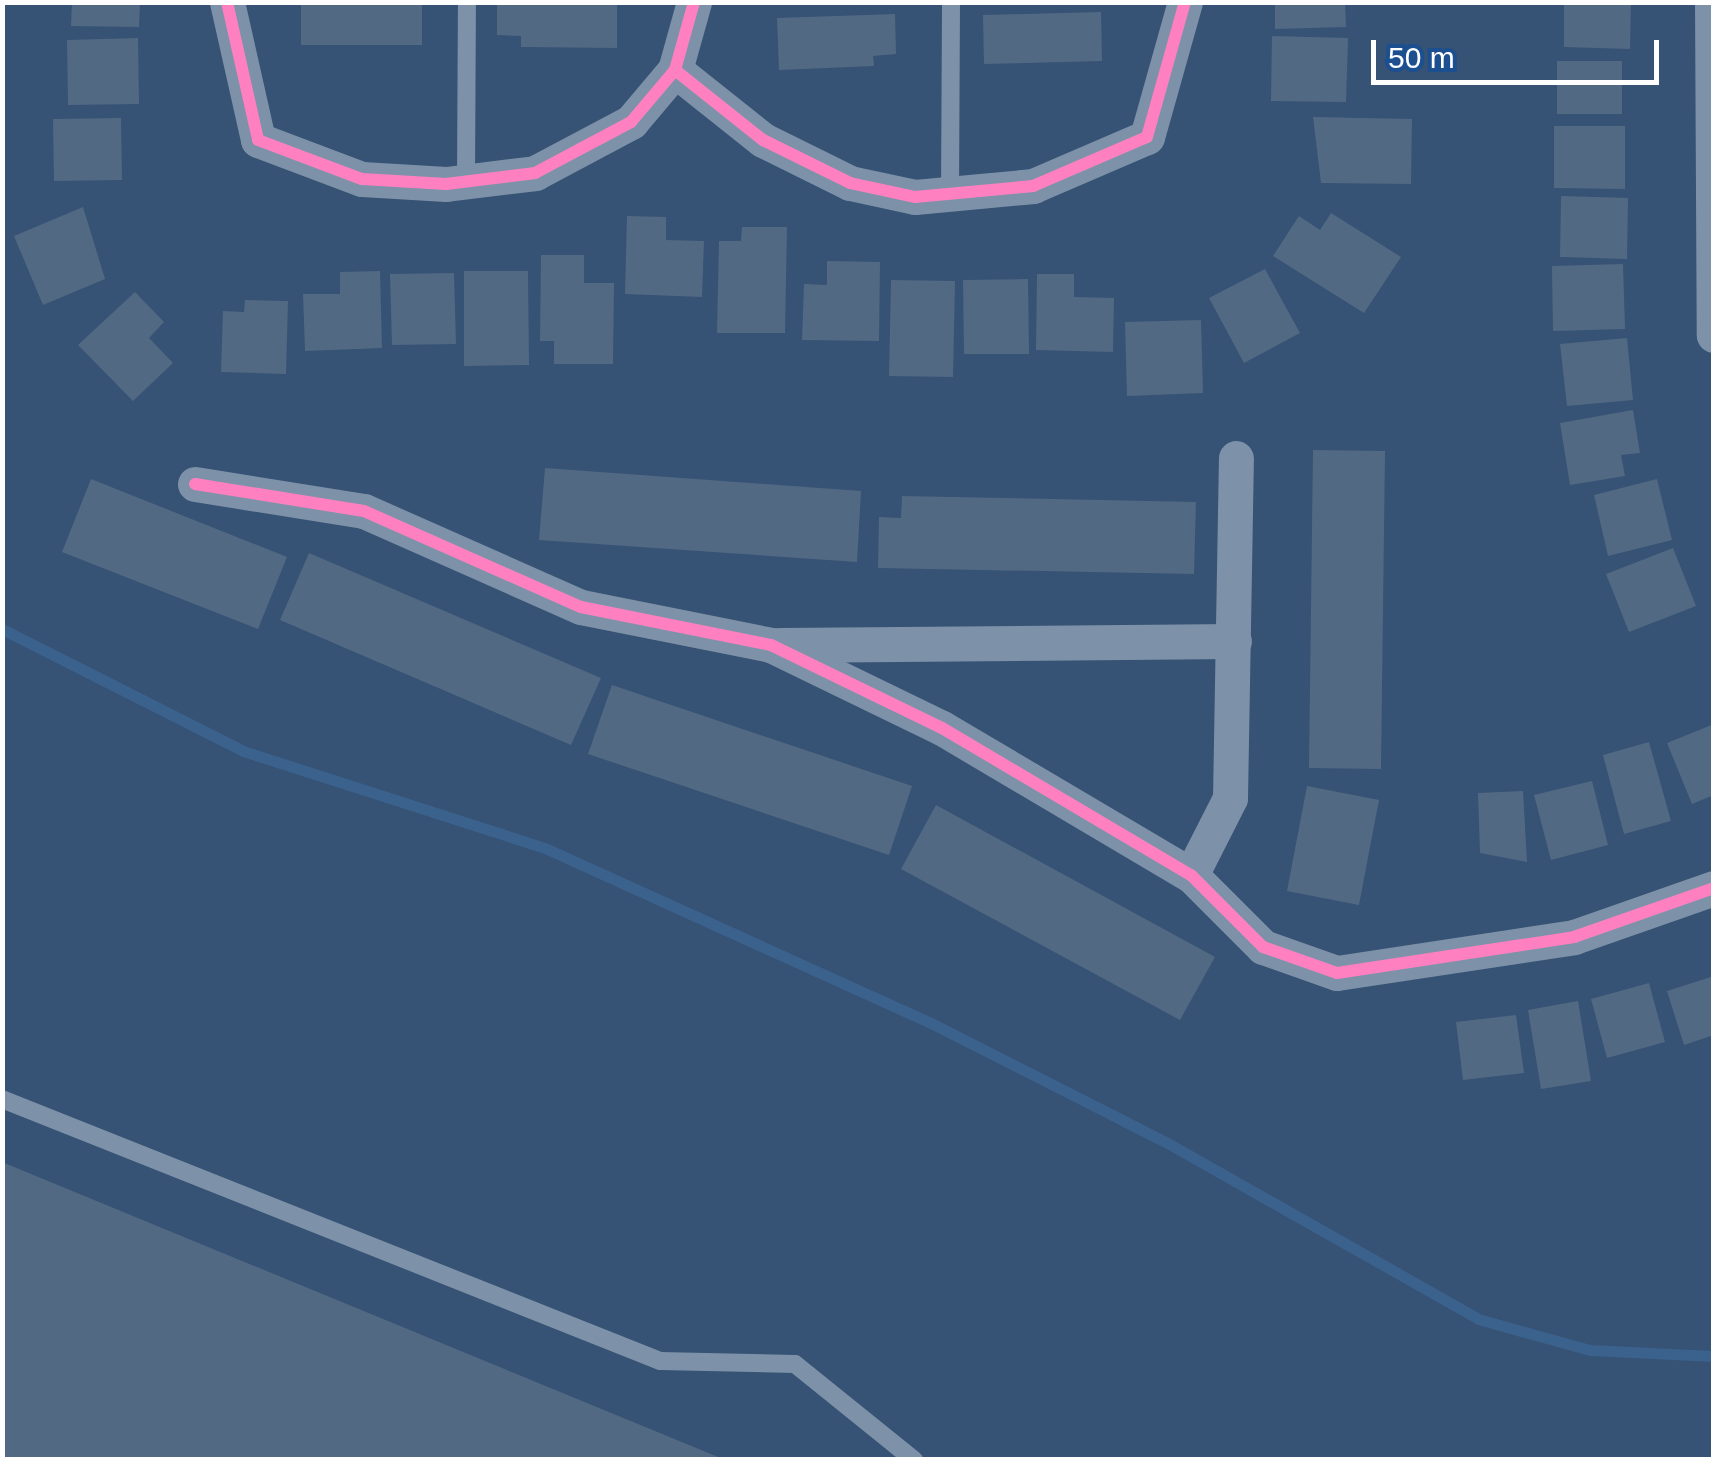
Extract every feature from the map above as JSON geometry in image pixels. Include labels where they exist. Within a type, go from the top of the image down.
[{"type":"street","points":[[227,2],[258,140],[362,179],[466,181],[535,173],[631,122],[675,70],[694,2]]},
{"type":"street","points":[[675,70],[764,140],[850,183],[950,195],[1033,186],[1147,136],[1185,2]]},
{"type":"street","points":[[1712,2],[1714,334]]},
{"type":"street","points":[[1190,875],[1230,798],[1236,458]]},
{"type":"street","points":[[194,484],[364,510],[581,607],[771,644],[1234,641]]},
{"type":"street","points":[[771,644],[942,728],[1190,875],[1263,947],[1337,973],[1574,937],[1714,888]]},
{"type":"lane","points":[[466,181],[467,2]]},
{"type":"lane","points":[[950,195],[951,2]]},
{"type":"lane","points":[[2,1099],[660,1361],[795,1364],[914,1460]]},
{"type":"building","points":[[72,2],[140,2],[139,27],[71,26]]},
{"type":"building","points":[[301,2],[422,2],[422,45],[301,45]]},
{"type":"building","points":[[497,2],[617,2],[617,48],[521,47],[521,36],[497,35]]},
{"type":"building","points":[[1275,2],[1345,2],[1346,27],[1275,29]]},
{"type":"building","points":[[1564,2],[1631,2],[1630,49],[1564,47]]},
{"type":"building","points":[[1101,12],[1102,61],[984,64],[983,15]]},
{"type":"building","points":[[895,14],[896,54],[873,56],[874,66],[779,70],[777,18]]},
{"type":"building","points":[[1272,36],[1348,38],[1346,102],[1271,101]]},
{"type":"building","points":[[138,38],[139,104],[68,105],[67,40]]},
{"type":"building","points":[[1557,61],[1622,61],[1622,114],[1557,114]]},
{"type":"building","points":[[1313,117],[1412,119],[1411,184],[1321,183]]},
{"type":"building","points":[[121,118],[122,180],[54,181],[53,119]]},
{"type":"building","points":[[1554,126],[1625,126],[1625,189],[1554,188]]},
{"type":"building","points":[[1561,196],[1628,198],[1627,259],[1560,257]]},
{"type":"building","points":[[83,207],[105,279],[43,305],[14,236]]},
{"type":"building","points":[[1331,213],[1401,257],[1364,313],[1273,256],[1299,216],[1320,230]]},
{"type":"building","points":[[627,216],[666,217],[666,240],[704,241],[702,297],[625,294]]},
{"type":"building","points":[[742,227],[787,227],[785,333],[717,333],[719,241],[741,241]]},
{"type":"building","points":[[541,255],[584,255],[584,283],[614,283],[613,364],[554,364],[554,341],[540,341]]},
{"type":"building","points":[[827,261],[880,262],[879,341],[802,340],[804,284],[827,285]]},
{"type":"building","points":[[1623,264],[1625,329],[1553,331],[1552,266]]},
{"type":"building","points":[[1265,269],[1300,333],[1244,363],[1209,298]]},
{"type":"building","points":[[380,271],[382,348],[305,351],[303,294],[340,294],[340,272]]},
{"type":"building","points":[[464,271],[528,271],[529,365],[464,366]]},
{"type":"building","points":[[454,273],[456,344],[392,345],[390,274]]},
{"type":"building","points":[[1037,274],[1074,274],[1074,297],[1114,298],[1113,352],[1036,350]]},
{"type":"building","points":[[1028,279],[1029,354],[964,354],[963,280]]},
{"type":"building","points":[[891,280],[955,281],[953,377],[889,376]]},
{"type":"building","points":[[135,292],[164,322],[149,338],[173,363],[133,401],[78,345]]},
{"type":"building","points":[[245,300],[288,301],[286,374],[221,372],[223,311],[244,312]]},
{"type":"building","points":[[1201,320],[1203,393],[1127,396],[1125,322]]},
{"type":"building","points":[[1627,338],[1633,400],[1567,406],[1560,344]]},
{"type":"building","points":[[1633,410],[1640,453],[1621,455],[1625,476],[1570,485],[1560,423]]},
{"type":"building","points":[[1313,450],[1385,451],[1381,769],[1309,768]]},
{"type":"building","points":[[545,468],[861,491],[857,562],[539,540]]},
{"type":"building","points":[[91,479],[287,557],[258,629],[62,552]]},
{"type":"building","points":[[1657,479],[1672,540],[1608,556],[1594,495]]},
{"type":"building","points":[[902,496],[1196,502],[1194,574],[878,568],[879,517],[901,518]]},
{"type":"building","points":[[1673,548],[1696,606],[1629,632],[1606,574]]},
{"type":"building","points":[[309,553],[601,678],[571,745],[280,620]]},
{"type":"building","points":[[612,685],[912,786],[889,855],[588,754]]},
{"type":"building","points":[[1714,724],[1714,795],[1692,804],[1667,743]]},
{"type":"building","points":[[1649,742],[1671,821],[1624,834],[1603,755]]},
{"type":"building","points":[[1592,781],[1608,845],[1551,860],[1534,795]]},
{"type":"building","points":[[1307,786],[1379,800],[1359,905],[1287,891]]},
{"type":"building","points":[[1523,791],[1527,862],[1480,853],[1478,793]]},
{"type":"building","points":[[936,805],[1215,957],[1180,1020],[901,869]]},
{"type":"building","points":[[1714,976],[1714,1035],[1684,1045],[1667,991]]},
{"type":"building","points":[[1649,983],[1665,1042],[1607,1058],[1591,999]]},
{"type":"building","points":[[1578,1001],[1591,1081],[1541,1089],[1528,1010]]},
{"type":"building","points":[[1516,1015],[1524,1073],[1463,1080],[1456,1022]]},
{"type":"building","points":[[2,1162],[723,1459],[723,1460],[2,1460]]},
{"type":"waterway","points":[[2,629],[243,751],[545,848],[929,1022],[1164,1141],[1478,1319],[1590,1350],[1714,1356]]},
{"type":"cycle path","points":[[227,2],[258,140],[362,179],[446,184],[535,173],[631,122],[675,70]]},
{"type":"cycle path","points":[[694,2],[675,70],[763,140],[850,183],[915,197],[1033,186],[1147,137],[1185,2]]},
{"type":"cycle path","points":[[195,484],[364,511],[581,607],[771,645],[942,728],[1191,875],[1263,947],[1337,973],[1574,937],[1714,888]]}]
